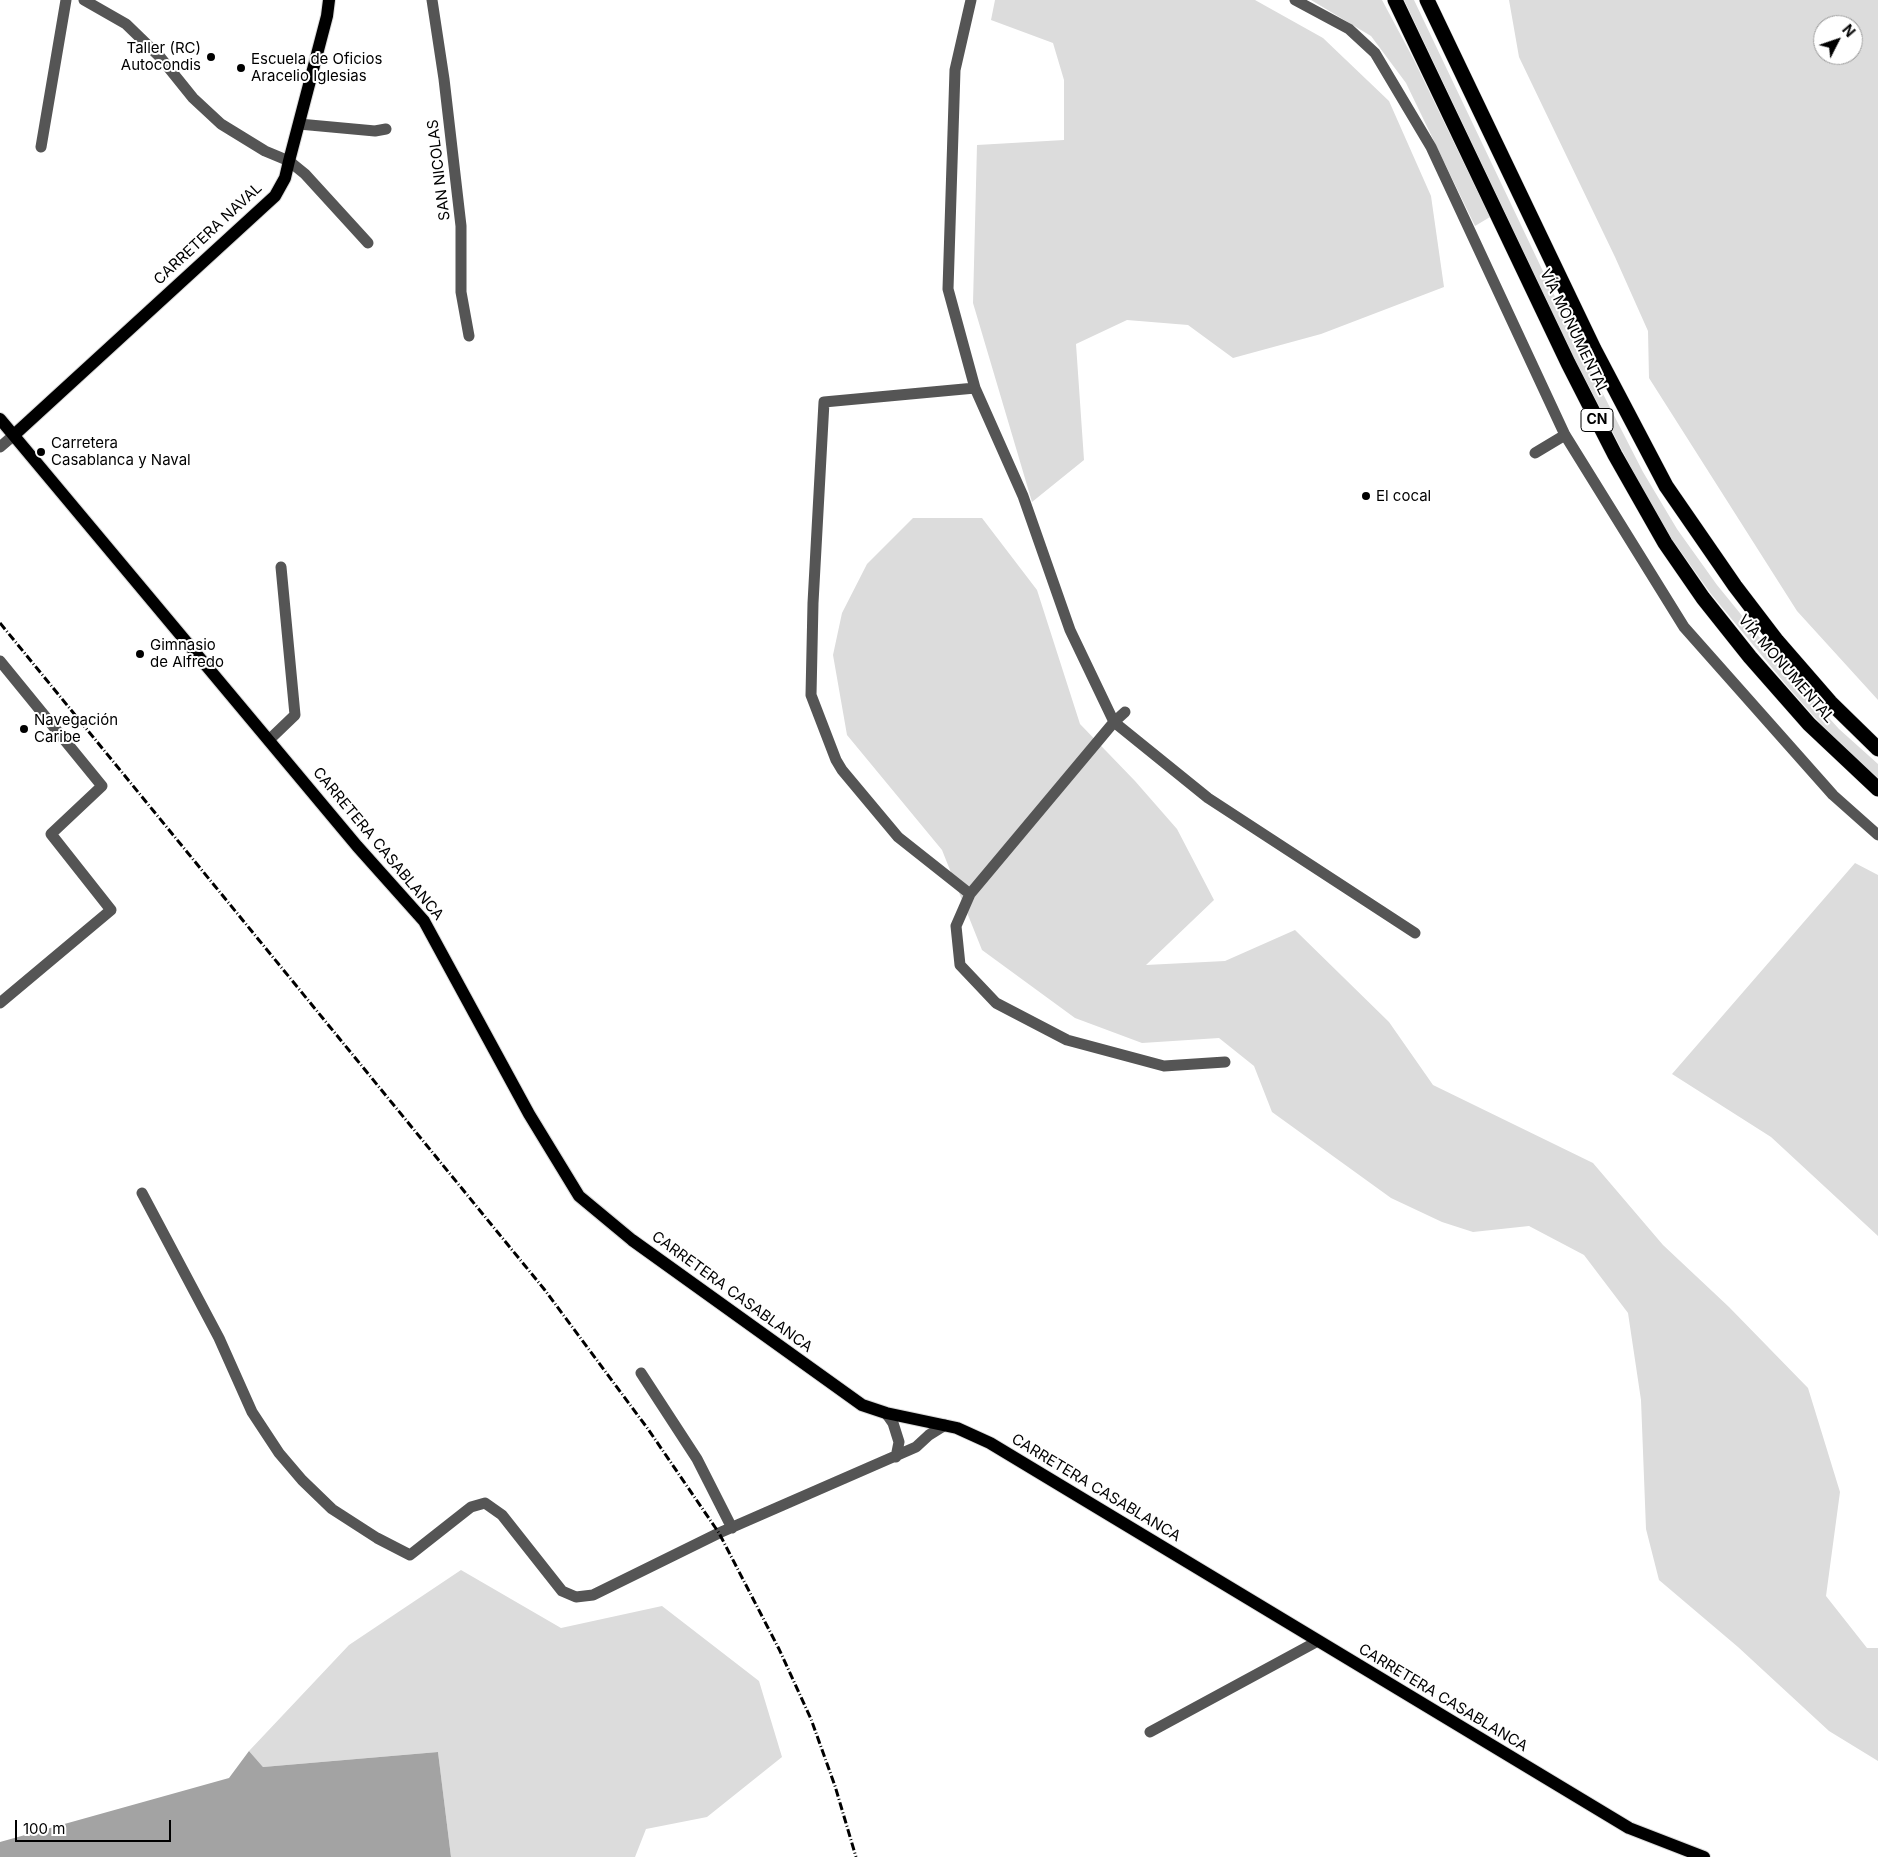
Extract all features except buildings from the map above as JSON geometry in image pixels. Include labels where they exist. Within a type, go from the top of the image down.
[{"type":"highway","name":"VÍA MONUMENTAL","points":[[1395,0],[1568,363],[1615,455],[1665,543],[1703,598],[1757,664],[1809,724],[1878,789]]},
{"type":"highway","name":"VÍA MONUMENTAL","points":[[1427,0],[1594,350],[1666,486],[1734,586],[1777,641],[1830,702],[1878,749]]},
{"type":"main road","name":"CARRETERA NAVAL","points":[[5,442],[275,196],[285,178],[327,16],[328,0]]},
{"type":"main road","name":"CARRETERA CASABLANCA","points":[[0,418],[5,442],[270,740],[424,922],[529,1114],[579,1196],[632,1240],[862,1405],[886,1413],[969,1432],[990,1443],[1629,1828],[1704,1857]]},
{"type":"street","points":[[41,146],[66,0]]},
{"type":"street","points":[[84,0],[126,24],[160,57],[193,98],[221,124],[265,151],[289,161],[306,174],[368,243]]},
{"type":"street","name":"SAN NICOLAS","points":[[432,0],[444,79],[461,226],[461,292],[469,336]]},
{"type":"street","points":[[971,0],[955,70],[948,289],[975,388],[1023,496],[1070,630],[1114,722],[1208,798],[1415,933]]},
{"type":"street","points":[[1295,0],[1349,30],[1375,52],[1431,147],[1565,436],[1684,627],[1833,795],[1878,835]]},
{"type":"street","points":[[299,124],[375,131],[386,129]]},
{"type":"street","points":[[970,894],[898,837],[842,770],[836,760],[811,695],[813,603],[824,402],[975,388]]},
{"type":"street","points":[[1535,453],[1565,436]]},
{"type":"street","points":[[270,740],[295,715],[280,568]]},
{"type":"street","points":[[0,661],[102,786],[50,834],[111,910],[0,1002]]},
{"type":"street","points":[[1125,712],[1114,722],[970,894],[956,926],[960,966],[996,1003],[1067,1040],[1164,1066],[1225,1062]]},
{"type":"street","points":[[142,1193],[219,1338],[252,1412],[279,1453],[302,1480],[332,1509],[377,1538],[410,1555],[471,1507],[486,1503],[502,1515],[562,1591],[576,1597],[593,1595],[732,1528],[896,1457],[916,1447],[929,1435],[945,1425]]},
{"type":"street","points":[[641,1373],[698,1458],[732,1528]]},
{"type":"street","points":[[886,1413],[893,1423],[899,1442],[896,1457]]},
{"type":"street","points":[[1150,1732],[1318,1641]]},
{"type":"shaded area","points":[[995,0],[1255,0],[1323,38],[1389,101],[1431,196],[1444,287],[1321,334],[1233,358],[1188,325],[1127,320],[1076,344],[1084,460],[1032,502],[973,303],[977,145],[1064,140],[1064,80],[1053,43],[991,20]]},
{"type":"shaded area","points":[[1311,0],[1382,0],[1413,58],[1490,217],[1475,226],[1406,83],[1371,36]]},
{"type":"shaded area","points":[[1404,0],[1414,0],[1579,347],[1643,472],[1677,529],[1717,585],[1792,677],[1839,729],[1878,764],[1878,778],[1833,738],[1787,686],[1711,594],[1671,538],[1638,481],[1573,356]]},
{"type":"shaded area","points":[[1509,0],[1878,0],[1878,700],[1797,611],[1649,378],[1648,331],[1615,257],[1519,57]]},
{"type":"shaded area","points":[[913,518],[982,518],[1037,590],[1080,724],[1135,781],[1177,829],[1214,900],[1146,965],[1225,961],[1295,930],[1389,1022],[1433,1085],[1593,1163],[1663,1245],[1729,1307],[1808,1388],[1840,1492],[1826,1596],[1867,1648],[1878,1648],[1878,1761],[1829,1731],[1738,1647],[1659,1580],[1646,1529],[1641,1400],[1628,1313],[1584,1255],[1529,1226],[1473,1232],[1442,1222],[1391,1198],[1272,1112],[1254,1066],[1219,1038],[1142,1043],[1075,1018],[982,950],[942,850],[847,735],[833,655],[842,613],[867,564]]},
{"type":"shaded area","points":[[1855,863],[1878,875],[1878,1236],[1771,1137],[1672,1074]]},
{"type":"shaded area","points":[[461,1570],[561,1628],[662,1606],[759,1681],[782,1757],[707,1817],[646,1829],[635,1857],[451,1857],[438,1752],[263,1767],[249,1751],[349,1645]]},
{"type":"shaded area","points":[[249,1751],[263,1767],[438,1752],[451,1857],[0,1857],[0,1842],[229,1778]]},
{"type":"railway","points":[[0,623],[544,1289],[648,1429],[719,1533],[779,1649],[811,1719],[835,1786],[856,1857]]},
{"type":"place","name":"Taller (RC) Autocondis","points":[[211,57]]},
{"type":"place","name":"Escuela de Oficios Aracelio Iglesias","points":[[241,68]]},
{"type":"place","name":"Carretera Casablanca y Naval","points":[[41,452]]},
{"type":"place","name":"El cocal","points":[[1366,496]]},
{"type":"place","name":"Gimnasio de Alfredo","points":[[140,654]]},
{"type":"place","name":"Navegación Caribe","points":[[24,729]]}]
